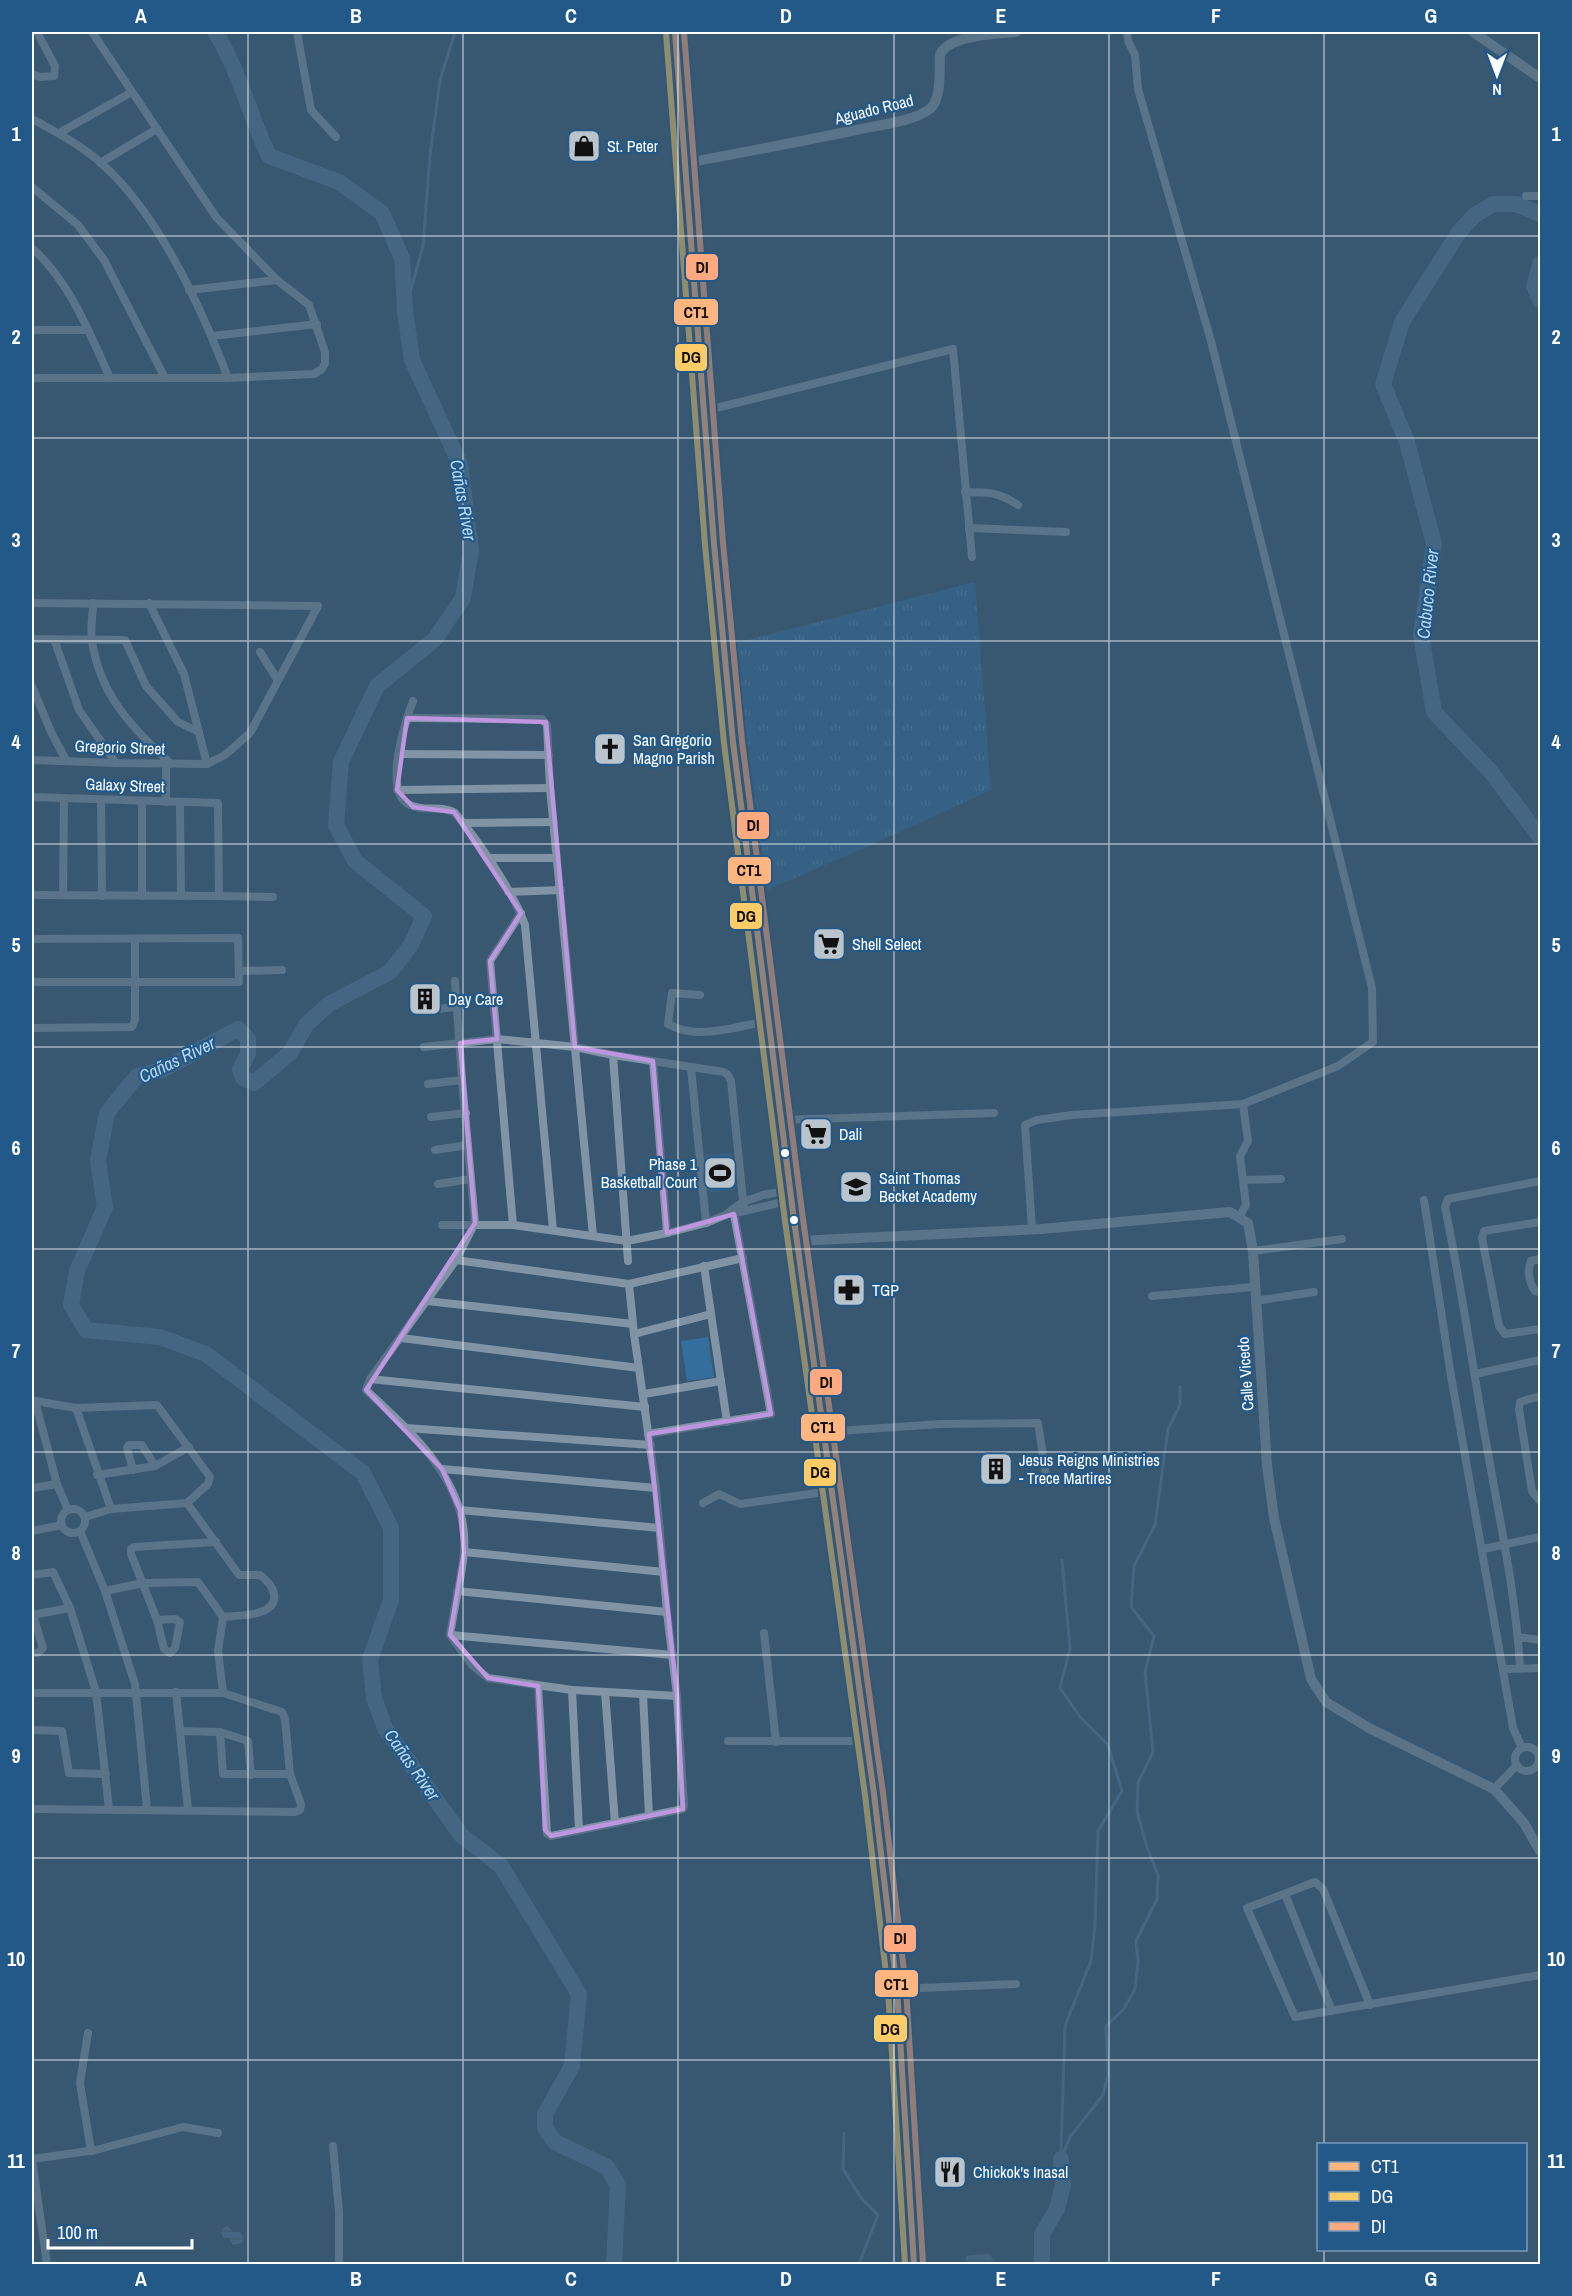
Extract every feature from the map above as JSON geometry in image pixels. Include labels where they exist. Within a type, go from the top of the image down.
[{"type":"main road","points":[[675,32],[714,544],[734,742],[797,1241],[866,1741],[897,1989],[914,2265]]},
{"type":"street","points":[[32,74],[40,77],[54,76],[55,66],[37,32]]},
{"type":"street","points":[[32,378],[228,378],[314,374],[322,369],[325,363],[325,352],[309,305],[277,280],[216,217],[92,32]]},
{"type":"street","points":[[297,32],[311,110],[336,137]]},
{"type":"street","name":"Aguado Road","points":[[686,163],[901,121],[923,113],[932,107],[936,100],[939,55],[942,48],[968,38],[1016,32]]},
{"type":"street","points":[[1032,1229],[1024,1125],[1037,1120],[1072,1115],[1243,1104],[1338,1066],[1373,1042],[1372,988],[1214,352],[1138,89],[1135,55],[1130,47],[1127,32]]},
{"type":"street","points":[[1473,32],[1540,78]]},
{"type":"street","points":[[59,133],[132,92]]},
{"type":"street","points":[[32,119],[59,133],[100,163],[122,185],[150,221],[212,336],[228,378]]},
{"type":"street","points":[[100,163],[157,129]]},
{"type":"street","points":[[32,187],[78,225],[104,260],[165,378]]},
{"type":"street","points":[[1526,196],[1540,196]]},
{"type":"street","points":[[32,248],[42,257],[67,291],[110,378]]},
{"type":"street","points":[[189,290],[277,280]]},
{"type":"street","points":[[212,336],[317,324]]},
{"type":"street","points":[[32,329],[87,330]]},
{"type":"street","points":[[704,411],[951,349],[954,351],[972,557]]},
{"type":"street","points":[[965,492],[992,492],[1003,495],[1018,505]]},
{"type":"street","points":[[969,528],[1066,532]]},
{"type":"street","points":[[32,603],[149,603],[318,606],[250,733],[225,755],[207,764],[184,674],[149,603]]},
{"type":"street","points":[[93,603],[92,640],[104,683],[125,719],[168,764],[166,802]]},
{"type":"street","points":[[32,639],[125,640],[146,686],[178,722],[199,732]]},
{"type":"street","points":[[54,639],[79,710],[116,763]]},
{"type":"street","points":[[260,652],[277,679]]},
{"type":"street","points":[[32,686],[51,732],[66,760]]},
{"type":"street","points":[[413,701],[399,754],[397,790],[407,804],[413,807],[452,811],[464,823],[508,892],[525,925],[553,1230]]},
{"type":"street","points":[[407,718],[543,719],[547,725],[550,788],[593,1236]]},
{"type":"street","points":[[399,754],[549,755]]},
{"type":"street","name":"Gregorio Street","points":[[32,760],[207,764]]},
{"type":"street","points":[[397,790],[550,788]]},
{"type":"street","name":"Galaxy Street","points":[[32,796],[142,802],[218,803],[219,896]]},
{"type":"street","points":[[63,895],[64,798]]},
{"type":"street","points":[[101,800],[102,896]]},
{"type":"street","points":[[142,802],[142,896]]},
{"type":"street","points":[[180,802],[181,896]]},
{"type":"street","points":[[464,823],[554,822]]},
{"type":"street","points":[[487,858],[557,858]]},
{"type":"street","points":[[508,892],[561,890]]},
{"type":"street","points":[[32,894],[273,897]]},
{"type":"street","points":[[513,1225],[490,961],[521,914]]},
{"type":"street","points":[[32,939],[238,939],[239,971],[239,982],[32,982]]},
{"type":"street","points":[[32,1028],[132,1027],[135,1020],[135,939]]},
{"type":"street","points":[[239,971],[282,970]]},
{"type":"street","points":[[455,981],[475,1224],[456,1260],[370,1379],[366,1390],[406,1428],[442,1469],[460,1510],[464,1552],[450,1635],[472,1665],[488,1678],[538,1686],[677,1696]]},
{"type":"street","points":[[700,995],[672,993],[668,1024],[694,1031],[712,1032],[769,1021]]},
{"type":"street","points":[[436,1009],[457,1007]]},
{"type":"street","points":[[424,1047],[497,1039],[575,1047],[652,1062],[724,1072],[731,1081],[744,1207]]},
{"type":"street","points":[[613,1055],[628,1261]]},
{"type":"street","points":[[652,1062],[667,1233]]},
{"type":"street","points":[[691,1067],[706,1223]]},
{"type":"street","points":[[428,1084],[462,1080]]},
{"type":"street","points":[[797,1241],[1032,1229],[1230,1212],[1239,1217],[1246,1205],[1240,1156],[1248,1141],[1243,1104]]},
{"type":"street","points":[[432,1117],[466,1113]]},
{"type":"street","points":[[782,1120],[994,1113]]},
{"type":"street","points":[[435,1150],[468,1145]]},
{"type":"street","points":[[438,1184],[471,1179]]},
{"type":"street","points":[[1244,1180],[1281,1179]]},
{"type":"street","points":[[1520,1667],[1506,1544],[1460,1278],[1445,1208],[1448,1199],[1540,1181]]},
{"type":"street","points":[[442,1225],[513,1225],[627,1241],[706,1223],[744,1207],[763,1195],[791,1195]]},
{"type":"street","points":[[1424,1200],[1451,1376],[1513,1728],[1522,1748]]},
{"type":"street","points":[[648,1434],[771,1414],[743,1258],[730,1213]]},
{"type":"street","name":"Calle Vicedo","points":[[1239,1217],[1248,1224],[1253,1251],[1267,1465],[1274,1518],[1311,1679],[1326,1702],[1369,1728],[1494,1789],[1524,1823],[1540,1851]]},
{"type":"street","points":[[1540,1222],[1485,1231],[1482,1238],[1499,1326],[1505,1334],[1540,1329]]},
{"type":"street","points":[[1253,1251],[1342,1239]]},
{"type":"street","points":[[456,1260],[629,1284],[743,1258]]},
{"type":"street","points":[[1540,1259],[1532,1261],[1529,1268],[1531,1284],[1535,1291],[1540,1292]]},
{"type":"street","points":[[704,1266],[727,1422]]},
{"type":"street","points":[[538,1686],[545,1830],[551,1836],[679,1812],[683,1809],[677,1696],[656,1488],[629,1284]]},
{"type":"street","points":[[1152,1296],[1254,1287]]},
{"type":"street","points":[[1255,1301],[1314,1292]]},
{"type":"street","points":[[427,1300],[633,1324]]},
{"type":"street","points":[[634,1334],[711,1314]]},
{"type":"street","points":[[400,1338],[639,1368]]},
{"type":"street","points":[[1475,1374],[1540,1360]]},
{"type":"street","points":[[370,1379],[645,1407]]},
{"type":"street","points":[[644,1394],[721,1381]]},
{"type":"street","points":[[1540,1396],[1520,1402],[1519,1409],[1532,1491],[1540,1501]]},
{"type":"street","points":[[68,1510],[57,1484],[33,1401],[76,1408],[157,1405],[210,1477],[210,1481],[187,1503],[111,1509],[85,1517]]},
{"type":"street","points":[[76,1408],[97,1475],[111,1509]]},
{"type":"street","points":[[823,1432],[941,1425],[1038,1423],[1047,1482]]},
{"type":"street","points":[[406,1428],[651,1445]]},
{"type":"street","points":[[133,1470],[127,1448],[129,1445],[142,1445],[155,1467]]},
{"type":"street","points":[[97,1475],[155,1467],[189,1448]]},
{"type":"street","points":[[442,1469],[656,1488]]},
{"type":"street","points":[[32,1488],[57,1484]]},
{"type":"street","points":[[703,1503],[719,1494],[740,1504],[831,1491]]},
{"type":"street","points":[[187,1503],[240,1575],[260,1575],[273,1588],[275,1597],[271,1607],[263,1612],[223,1617]]},
{"type":"street","points":[[76,1509],[85,1517],[85,1525],[80,1531],[67,1532],[62,1525],[62,1516],[68,1510],[76,1509]]},
{"type":"street","points":[[460,1510],[660,1528]]},
{"type":"street","points":[[32,1531],[62,1525]]},
{"type":"street","points":[[80,1531],[105,1591],[135,1692],[147,1809]]},
{"type":"street","points":[[1483,1549],[1540,1537]]},
{"type":"street","points":[[157,1620],[131,1549],[216,1542]]},
{"type":"street","points":[[464,1552],[664,1572]]},
{"type":"street","points":[[32,1575],[53,1572],[70,1608],[96,1692],[109,1809]]},
{"type":"street","points":[[105,1591],[143,1583],[198,1582],[223,1617],[218,1651],[223,1693]]},
{"type":"street","points":[[457,1591],[667,1612]]},
{"type":"street","points":[[32,1653],[38,1653],[43,1648],[32,1615],[70,1608]]},
{"type":"street","points":[[764,1633],[776,1742]]},
{"type":"street","points":[[450,1635],[672,1655]]},
{"type":"street","points":[[1518,1637],[1540,1640]]},
{"type":"street","points":[[1504,1669],[1540,1668]]},
{"type":"street","points":[[572,1690],[579,1830]]},
{"type":"street","points":[[176,1692],[188,1810]]},
{"type":"street","points":[[605,1692],[615,1823]]},
{"type":"street","points":[[32,1693],[223,1693],[284,1714],[290,1774],[301,1804],[300,1810],[295,1812],[32,1809],[32,1802]]},
{"type":"street","points":[[643,1694],[649,1816]]},
{"type":"street","points":[[32,1730],[62,1731],[69,1773],[106,1773]]},
{"type":"street","points":[[181,1731],[220,1732],[248,1741],[251,1775]]},
{"type":"street","points":[[220,1732],[223,1773],[290,1774]]},
{"type":"street","points":[[728,1741],[866,1741]]},
{"type":"street","points":[[1522,1748],[1535,1750],[1538,1762],[1530,1770],[1522,1770],[1517,1766],[1515,1756],[1522,1748]]},
{"type":"street","points":[[1494,1789],[1517,1766]]},
{"type":"street","points":[[1370,2005],[1323,1889],[1315,1882],[1248,1908],[1295,2017],[1370,2005],[1540,1975]]},
{"type":"street","points":[[1285,1893],[1332,2011]]},
{"type":"street","points":[[897,1989],[1016,1984]]},
{"type":"street","points":[[88,2032],[80,2083],[91,2151]]},
{"type":"street","points":[[47,2265],[32,2159],[91,2151],[183,2127],[218,2133]]},
{"type":"street","points":[[333,2146],[339,2212],[339,2265]]},
{"type":"highlighted area","points":[[407,718],[546,722],[575,1047],[653,1061],[667,1233],[734,1214],[771,1414],[649,1434],[677,1696],[683,1809],[551,1836],[545,1830],[538,1686],[488,1678],[450,1635],[464,1552],[460,1510],[442,1469],[366,1390],[475,1223],[460,1043],[497,1039],[490,961],[521,913],[454,812],[413,807],[397,790]]},
{"type":"green space","points":[[975,582],[991,790],[767,890],[736,643]]},
{"type":"green space","name":"Phase 1 Basketball Court","points":[[731,1153],[735,1190],[708,1192],[705,1155]]},
{"type":"green space","points":[[708,1337],[714,1377],[687,1381],[681,1341]]},
{"type":"shaded area","points":[[228,2226],[233,2232],[240,2232],[243,2236],[242,2243],[233,2245],[229,2238],[223,2237],[221,2232],[224,2227]]},
{"type":"shaded area","points":[[986,2253],[993,2259],[992,2264],[965,2264],[966,2256]]},
{"type":"waterway","name":"Cañas River","points":[[215,32],[231,61],[269,156],[339,182],[382,213],[402,258],[405,311],[412,360],[460,464],[471,550],[463,598],[435,639],[377,686],[341,762],[336,825],[355,861],[424,916],[411,945],[390,972],[329,1004],[306,1025],[290,1053],[254,1083],[243,1078],[240,1069],[248,1054],[248,1039],[238,1029],[162,1070],[137,1076],[107,1113],[98,1161],[105,1207],[77,1271],[71,1305],[86,1330],[160,1337],[206,1354],[363,1473],[391,1528],[391,1600],[370,1659],[374,1698],[385,1728],[461,1835],[501,1866],[579,1994],[572,2066],[545,2114],[545,2128],[555,2142],[607,2167],[618,2185],[614,2264]]},
{"type":"waterway","points":[[405,311],[423,246],[430,155],[440,80],[455,32]]},
{"type":"waterway","name":"Cabuco River","points":[[1540,214],[1516,204],[1493,204],[1475,215],[1459,232],[1402,322],[1383,384],[1407,442],[1434,544],[1421,635],[1434,712],[1491,772],[1540,837]]},
{"type":"waterway","points":[[1540,264],[1534,286],[1540,300]]},
{"type":"waterway","points":[[1061,2159],[1070,2137],[1103,2095],[1108,2075],[1106,2026],[1123,2010],[1135,1989],[1138,1962],[1136,1941],[1157,1899],[1158,1875],[1137,1812],[1138,1783],[1153,1752],[1145,1672],[1154,1636],[1131,1607],[1134,1566],[1155,1525],[1168,1429],[1180,1405],[1180,1387]]},
{"type":"waterway","points":[[1061,2154],[1065,2026],[1091,1961],[1095,1925],[1098,1831],[1122,1791],[1108,1745],[1080,1717],[1060,1688],[1070,1648],[1062,1560]]},
{"type":"waterway","points":[[844,2133],[843,2169],[862,2199],[878,2215],[859,2264]]},
{"type":"waterway","points":[[1042,2264],[1042,2234],[1057,2209],[1063,2185],[1061,2159]]},
{"type":"transit line","name":"CT1","points":[[675,32],[714,544],[733,742],[794,1220],[874,1794],[897,1989],[914,2264]]},
{"type":"transit line","name":"DI","points":[[684,32],[723,543],[742,741],[803,1219],[883,1793],[906,1988],[923,2263]]},
{"type":"transit line","name":"DG","points":[[666,33],[705,545],[724,743],[785,1221],[865,1795],[888,1990],[905,2264]]},
{"type":"place","name":"St. Peter","points":[[584,146]]},
{"type":"place","name":"San Gregorio Magno Parish","points":[[610,749]]},
{"type":"place","name":"Shell Select","points":[[829,944]]},
{"type":"place","name":"Day Care","points":[[425,999]]},
{"type":"place","name":"Dali","points":[[816,1134]]},
{"type":"place","name":"Phase 1 Basketball Court","points":[[720,1173]]},
{"type":"place","name":"Saint Thomas Becket Academy","points":[[856,1187]]},
{"type":"place","name":"TGP","points":[[849,1290]]},
{"type":"place","name":"Jesus Reigns Ministries - Trece Martires","points":[[996,1469]]},
{"type":"place","name":"Chickok's Inasal","points":[[950,2172]]}]
